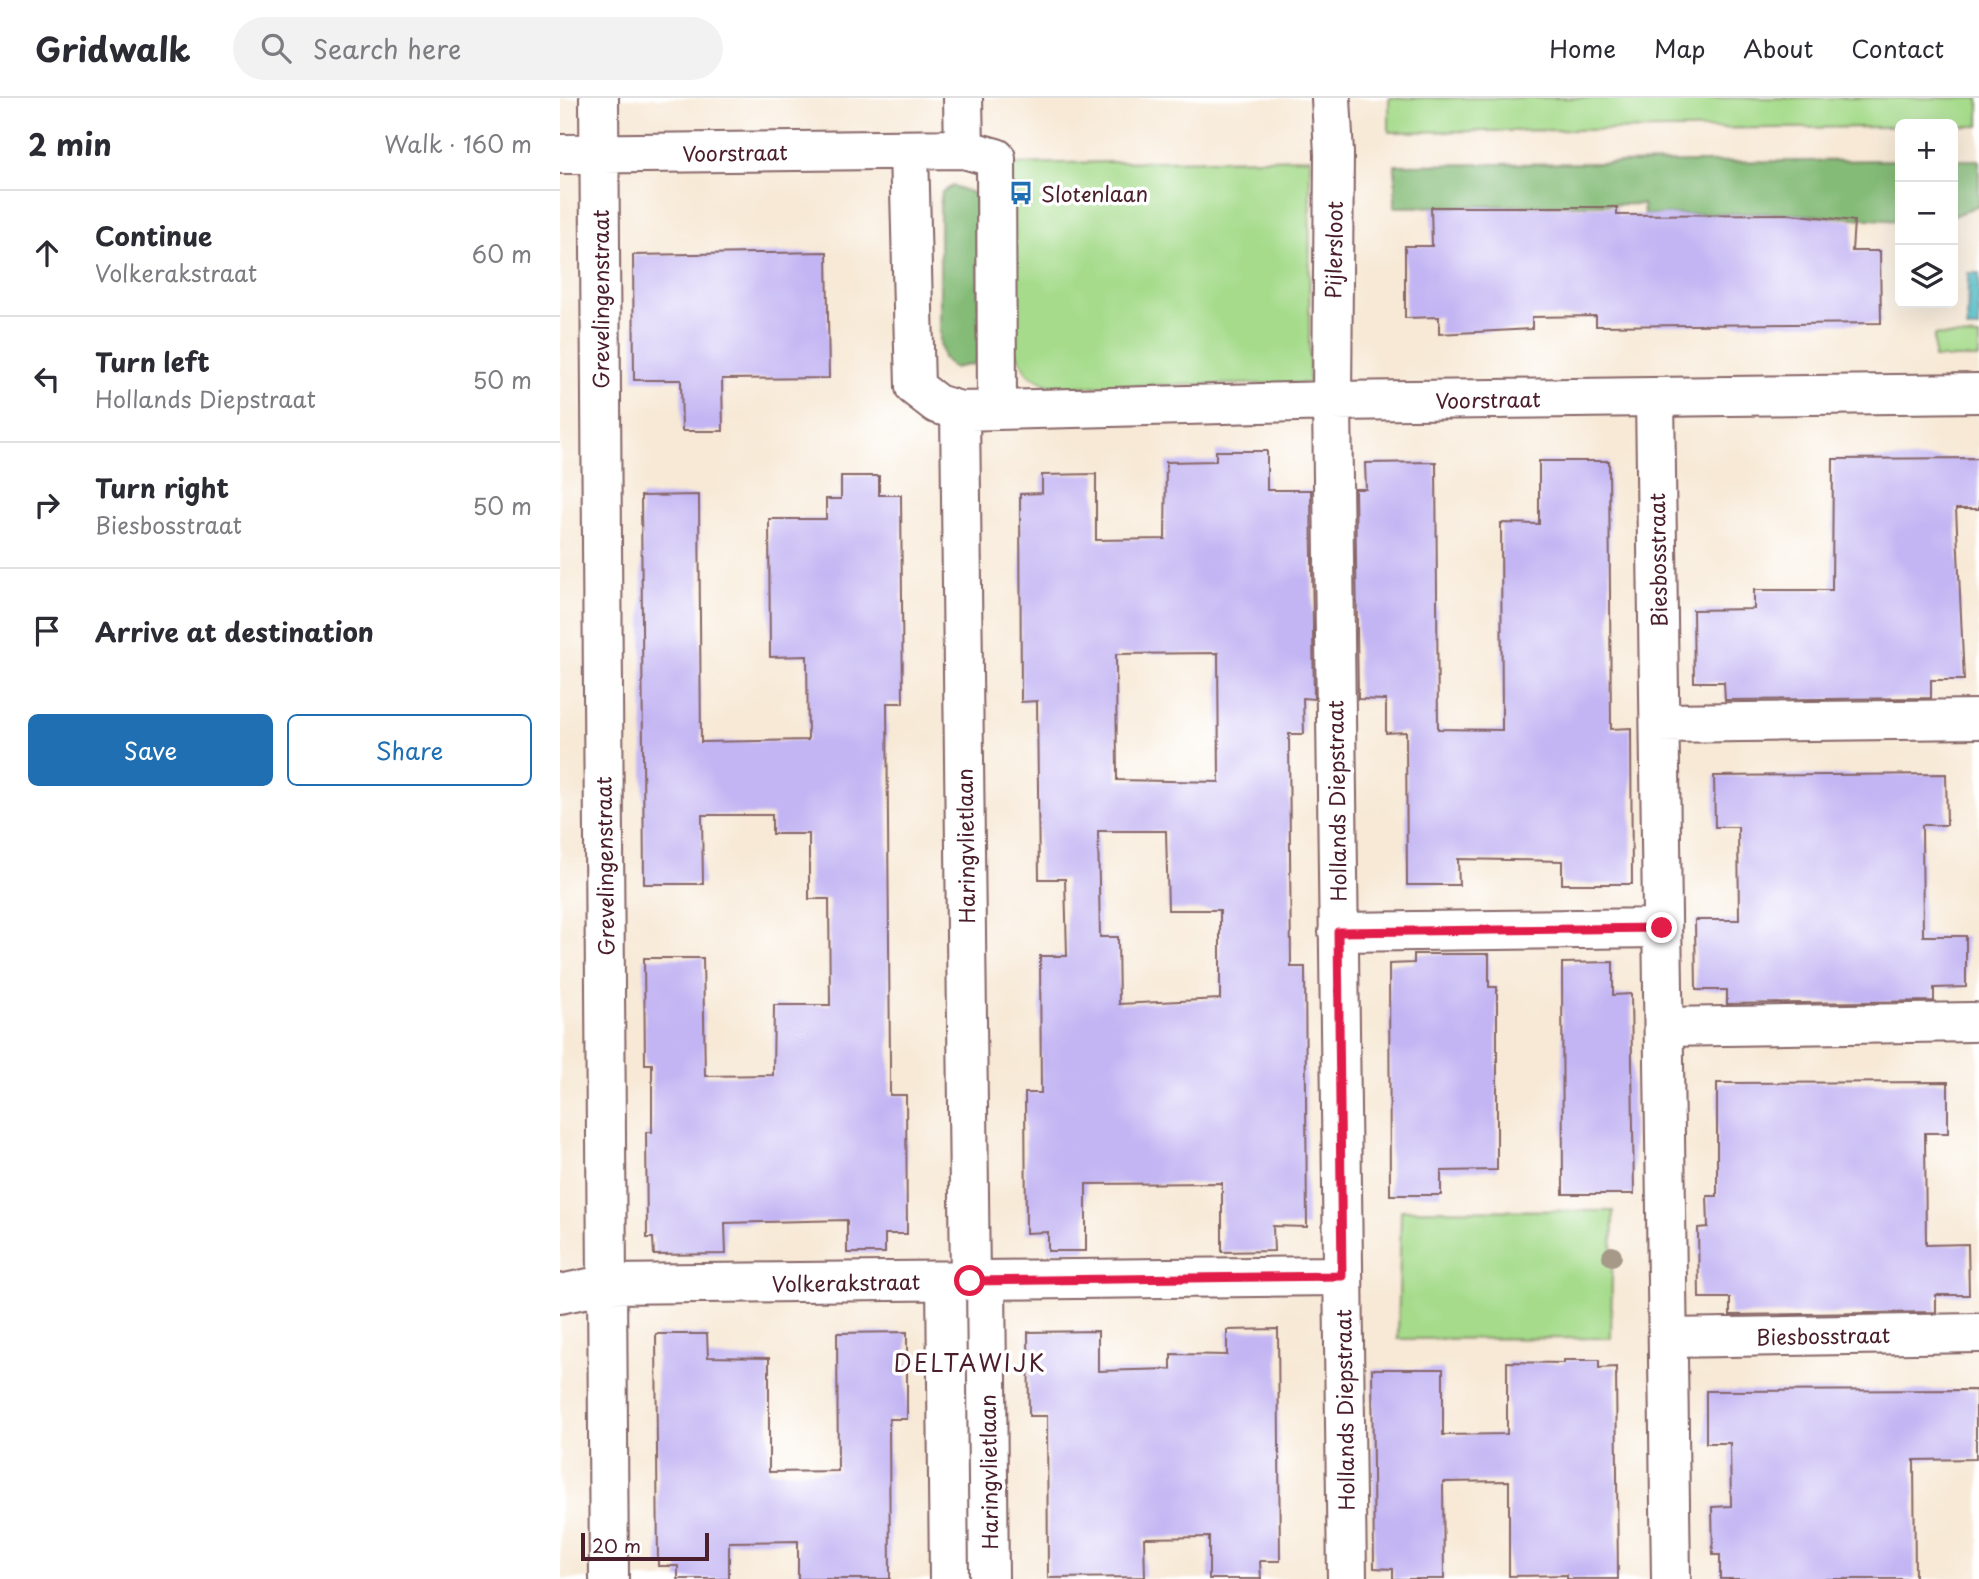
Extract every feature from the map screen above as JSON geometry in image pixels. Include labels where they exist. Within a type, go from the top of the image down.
[{"type":"street","name":"Grevelingenstraat","points":[[599,98],[599,457],[609,1579]]},
{"type":"street","points":[[963,98],[964,149]]},
{"type":"street","name":"Pijlersloot","points":[[1331,98],[1334,154],[1332,401]]},
{"type":"street","name":"Voorstraat","points":[[560,154],[964,149],[996,158],[998,408]]},
{"type":"street","name":"Voorstraat","points":[[909,150],[915,387],[937,404],[960,411],[1332,401],[1979,393]]},
{"type":"street","name":"Biesbosstraat","points":[[1655,397],[1671,1579]]},
{"type":"street","name":"Hollands Diepstraat","points":[[1332,401],[1346,1579]]},
{"type":"street","name":"Haringvlietlaan","points":[[960,411],[967,1281],[989,1579]]},
{"type":"street","points":[[1660,723],[1979,719]]},
{"type":"street","points":[[1338,932],[1662,928]]},
{"type":"street","points":[[1664,1027],[1973,1022]]},
{"type":"street","name":"Volkerakstraat","points":[[560,1294],[608,1284],[1342,1276]]},
{"type":"street","name":"Haringvlietlaan","points":[[949,1579],[967,1281]]},
{"type":"street","name":"Biesbosstraat","points":[[1668,1338],[1979,1333]]},
{"type":"green space","points":[[1389,98],[1979,98],[1979,126],[1958,126],[1958,119],[1895,119],[1895,127],[1389,132]]},
{"type":"green space","points":[[1310,158],[1309,383],[1051,387],[1028,374],[1014,349],[1011,164]]},
{"type":"green space","points":[[1895,160],[1895,221],[1776,213],[1644,215],[1643,204],[1395,207],[1395,165]]},
{"type":"green space","points":[[1958,160],[1979,160],[1979,205],[1958,214]]},
{"type":"green space","points":[[953,186],[973,193],[979,213],[978,355],[974,364],[953,368],[943,358],[940,342],[940,206],[942,192]]},
{"type":"green space","points":[[1934,335],[1979,337],[1979,358],[1934,358]]},
{"type":"green space","points":[[1401,1210],[1613,1211],[1611,1338],[1398,1339]]},
{"type":"water","points":[[1968,273],[1979,273],[1979,329],[1967,329]]},
{"type":"building","points":[[1431,207],[1617,207],[1617,215],[1790,214],[1854,221],[1852,251],[1880,251],[1881,323],[1596,326],[1596,316],[1532,317],[1532,329],[1439,334],[1439,317],[1405,318],[1405,246],[1432,246]]},
{"type":"building","points":[[827,252],[829,378],[722,379],[723,431],[682,431],[681,380],[634,380],[633,255]]},
{"type":"building","points":[[1216,451],[1267,451],[1267,490],[1311,490],[1314,699],[1303,698],[1304,734],[1289,734],[1291,967],[1305,967],[1307,1227],[1273,1226],[1274,1251],[1222,1252],[1222,1183],[1086,1184],[1086,1251],[1048,1251],[1048,1232],[1026,1233],[1025,1093],[1041,1093],[1040,956],[1067,956],[1065,879],[1039,879],[1037,701],[1021,702],[1020,494],[1042,493],[1042,475],[1096,474],[1096,540],[1165,539],[1166,462],[1216,461]],"holes":[[[1218,653],[1219,782],[1117,780],[1116,654]],[[1098,831],[1166,831],[1168,910],[1220,910],[1220,999],[1119,1004],[1118,937],[1100,937]]]},
{"type":"building","points":[[1979,458],[1979,509],[1956,509],[1964,680],[1931,680],[1931,698],[1725,700],[1724,682],[1694,682],[1693,610],[1754,609],[1754,590],[1832,590],[1833,459]]},
{"type":"building","points":[[1539,461],[1609,461],[1611,729],[1631,728],[1632,884],[1562,884],[1562,861],[1458,859],[1459,885],[1407,885],[1406,732],[1386,733],[1386,700],[1358,699],[1355,489],[1366,489],[1365,463],[1436,462],[1438,729],[1502,730],[1501,523],[1539,524]]},
{"type":"building","points":[[841,476],[879,476],[879,495],[901,495],[903,703],[887,703],[890,1095],[906,1095],[907,1234],[885,1234],[885,1253],[847,1253],[847,1220],[725,1223],[726,1254],[654,1255],[653,1238],[647,1238],[646,1132],[652,1132],[652,1064],[645,1064],[644,958],[703,958],[705,1076],[773,1075],[774,1005],[830,1005],[829,899],[809,899],[809,834],[772,834],[772,815],[702,815],[703,884],[644,884],[641,496],[699,495],[701,742],[808,740],[807,656],[770,657],[769,519],[826,519],[826,499],[841,499]]},
{"type":"building","points":[[1946,774],[1947,825],[1922,825],[1923,936],[1966,936],[1966,987],[1934,988],[1934,1001],[1727,1004],[1727,990],[1696,990],[1695,920],[1739,920],[1738,827],[1715,827],[1714,776]]},
{"type":"building","points":[[1414,954],[1489,954],[1489,987],[1497,987],[1497,1170],[1441,1171],[1441,1195],[1390,1195],[1389,964],[1414,963]]},
{"type":"building","points":[[1613,962],[1613,995],[1631,994],[1634,1194],[1563,1194],[1562,963]]},
{"type":"building","points":[[1948,1082],[1948,1133],[1925,1133],[1926,1245],[1968,1244],[1969,1295],[1936,1295],[1936,1312],[1730,1315],[1730,1298],[1699,1298],[1698,1228],[1708,1227],[1707,1196],[1717,1196],[1717,1083]]},
{"type":"building","points":[[1278,1329],[1280,1561],[1260,1561],[1261,1579],[1209,1579],[1209,1537],[1144,1538],[1145,1577],[1048,1578],[1047,1416],[1029,1416],[1028,1332],[1098,1331],[1098,1371],[1171,1369],[1171,1354],[1227,1355],[1227,1330]]},
{"type":"building","points":[[907,1332],[907,1419],[889,1419],[890,1579],[798,1579],[798,1541],[729,1542],[729,1579],[678,1579],[678,1566],[658,1566],[656,1334],[707,1334],[708,1357],[769,1358],[769,1472],[838,1471],[837,1333]]},
{"type":"building","points":[[1564,1360],[1599,1360],[1599,1368],[1616,1367],[1618,1579],[1567,1579],[1567,1575],[1509,1576],[1509,1481],[1443,1482],[1444,1579],[1393,1579],[1393,1569],[1374,1568],[1372,1369],[1443,1369],[1443,1435],[1507,1434],[1507,1362],[1564,1363]]},
{"type":"building","points":[[1976,1390],[1976,1459],[1914,1460],[1915,1579],[1720,1579],[1720,1555],[1713,1555],[1712,1507],[1731,1506],[1730,1443],[1706,1443],[1706,1391]]},
{"type":"place","name":"Slotenlaan","points":[[1021,193]]},
{"type":"district","name":"DELTAWIJK","points":[[970,1362]]},
{"type":"route","points":[[970,1281],[1342,1276],[1338,932],[1662,928]]}]
